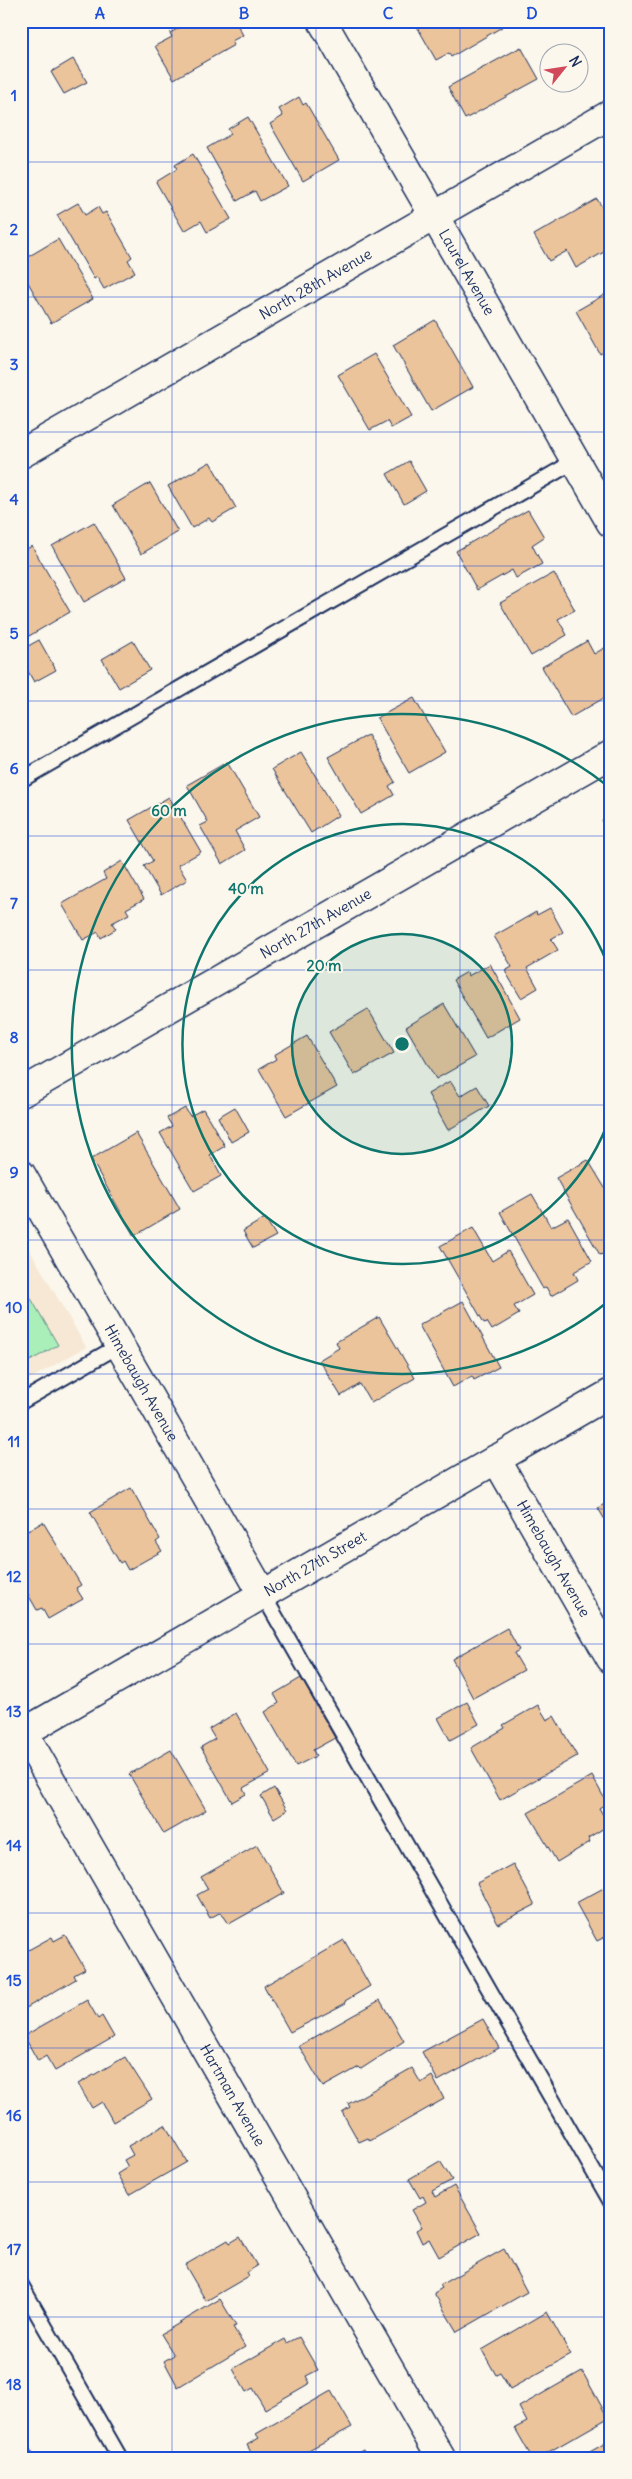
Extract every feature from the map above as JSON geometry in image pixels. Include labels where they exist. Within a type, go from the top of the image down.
[{"type":"street","name":"Laurel Avenue","points":[[322,21],[611,523]]},
{"type":"street","name":"North 28th Avenue","points":[[21,454],[611,114]]},
{"type":"street","name":"North 27th Avenue","points":[[21,1094],[611,754]]},
{"type":"street","name":"Himebaugh Avenue","points":[[21,1174],[262,1593]]},
{"type":"street","name":"North 27th Street","points":[[23,1734],[262,1593],[611,1393]]},
{"type":"street","name":"Himebaugh Avenue","points":[[496,1459],[611,1659]]},
{"type":"street","name":"Hartman Avenue","points":[[23,1734],[440,2458]]},
{"type":"lane","points":[[21,780],[575,461]]},
{"type":"lane","points":[[21,1402],[120,1345]]},
{"type":"lane","points":[[262,1593],[611,2202]]},
{"type":"lane","points":[[21,2285],[120,2458]]},
{"type":"shaded area","points":[[21,1235],[86,1347],[21,1384]]},
{"type":"green space","points":[[21,1281],[58,1345],[21,1366]]},
{"type":"building","points":[[192,21],[235,21],[243,35],[232,41],[234,45],[174,79],[155,46],[172,37],[170,33]]},
{"type":"building","points":[[417,21],[498,21],[502,27],[451,57],[449,53],[436,60],[415,23]]},
{"type":"building","points":[[521,47],[539,79],[465,119],[448,87]]},
{"type":"building","points":[[73,59],[87,82],[64,94],[51,72]]},
{"type":"building","points":[[299,97],[303,105],[306,103],[339,160],[303,181],[270,124],[283,116],[279,109]]},
{"type":"building","points":[[248,117],[288,186],[260,201],[255,191],[237,201],[207,148],[231,134],[228,129]]},
{"type":"building","points":[[193,154],[231,219],[207,232],[201,221],[184,231],[156,182],[177,169],[175,165]]},
{"type":"building","points":[[597,199],[611,222],[611,226],[605,229],[611,240],[611,248],[576,268],[567,251],[549,261],[534,235]]},
{"type":"building","points":[[78,203],[85,215],[98,207],[102,214],[106,212],[132,257],[128,260],[135,272],[104,289],[97,277],[94,279],[57,215]]},
{"type":"building","points":[[58,239],[93,299],[51,323],[21,270],[21,261]]},
{"type":"building","points":[[611,291],[611,348],[600,354],[576,311]]},
{"type":"building","points":[[435,320],[473,387],[431,411],[393,345]]},
{"type":"building","points":[[374,354],[411,417],[391,428],[387,421],[370,430],[338,375]]},
{"type":"building","points":[[409,461],[426,491],[404,504],[387,474]]},
{"type":"building","points":[[210,462],[236,508],[212,522],[209,518],[192,528],[168,486]]},
{"type":"building","points":[[150,483],[178,532],[141,554],[113,505]]},
{"type":"building","points":[[528,510],[544,537],[532,545],[542,564],[516,578],[512,570],[477,590],[456,551]]},
{"type":"building","points":[[94,522],[126,578],[84,602],[52,546]]},
{"type":"building","points":[[32,546],[70,612],[29,636],[21,623],[21,552]]},
{"type":"building","points":[[554,573],[575,610],[558,619],[567,635],[531,656],[500,603]]},
{"type":"building","points":[[39,640],[56,670],[34,682],[21,659],[21,650]]},
{"type":"building","points":[[133,641],[150,670],[119,688],[102,659]]},
{"type":"building","points":[[587,641],[594,654],[606,647],[611,655],[611,694],[571,717],[542,667]]},
{"type":"building","points":[[414,698],[445,752],[409,773],[377,718]]},
{"type":"building","points":[[368,735],[395,782],[389,786],[394,795],[361,814],[328,757]]},
{"type":"building","points":[[301,752],[339,815],[311,833],[272,769]]},
{"type":"building","points":[[227,762],[259,817],[235,831],[245,850],[222,864],[200,826],[208,822],[187,785]]},
{"type":"building","points":[[169,797],[201,852],[178,865],[187,880],[161,895],[144,866],[153,861],[129,820]]},
{"type":"building","points":[[611,815],[611,836],[602,820]]},
{"type":"building","points":[[122,861],[144,899],[126,909],[129,914],[112,923],[116,929],[101,938],[98,932],[83,940],[62,904],[106,879],[103,873]]},
{"type":"building","points":[[550,908],[563,932],[551,939],[558,950],[527,968],[538,988],[521,998],[505,971],[512,967],[494,936],[536,912],[537,915]]},
{"type":"building","points":[[490,964],[520,1018],[486,1038],[453,980],[467,972],[468,976]]},
{"type":"building","points":[[444,1004],[475,1057],[436,1079],[406,1027]]},
{"type":"building","points":[[368,1009],[394,1053],[354,1075],[329,1032]]},
{"type":"building","points":[[307,1036],[337,1087],[286,1116],[259,1069],[276,1059],[274,1055]]},
{"type":"building","points":[[450,1081],[460,1096],[477,1086],[489,1106],[448,1130],[428,1094]]},
{"type":"building","points":[[235,1107],[249,1132],[231,1142],[218,1117]]},
{"type":"building","points":[[185,1108],[190,1116],[203,1109],[225,1146],[210,1155],[221,1176],[194,1191],[160,1133],[172,1126],[167,1118]]},
{"type":"building","points":[[136,1133],[180,1209],[134,1236],[91,1159]]},
{"type":"building","points":[[588,1160],[608,1193],[611,1191],[611,1260],[607,1262],[603,1254],[600,1255],[556,1178]]},
{"type":"building","points":[[532,1194],[551,1227],[568,1218],[592,1261],[574,1272],[578,1280],[551,1296],[546,1287],[543,1289],[500,1212]]},
{"type":"building","points":[[265,1218],[276,1236],[253,1248],[243,1231]]},
{"type":"building","points":[[473,1228],[492,1261],[508,1251],[533,1295],[514,1306],[519,1314],[492,1330],[487,1322],[484,1323],[440,1246]]},
{"type":"building","points":[[463,1301],[499,1367],[474,1380],[472,1376],[453,1387],[419,1325]]},
{"type":"building","points":[[379,1317],[415,1378],[371,1403],[360,1384],[341,1396],[319,1360],[339,1348],[336,1342]]},
{"type":"building","points":[[131,1488],[160,1539],[156,1542],[162,1551],[128,1570],[123,1561],[120,1563],[90,1512]]},
{"type":"building","points":[[611,1500],[611,1530],[598,1508]]},
{"type":"building","points":[[43,1522],[81,1585],[76,1588],[83,1599],[48,1619],[42,1608],[37,1610],[21,1582],[21,1535]]},
{"type":"building","points":[[507,1628],[519,1650],[514,1653],[524,1670],[473,1698],[452,1659]]},
{"type":"building","points":[[301,1678],[335,1738],[313,1750],[316,1756],[296,1766],[265,1712],[279,1703],[274,1694]]},
{"type":"building","points":[[467,1702],[479,1724],[450,1740],[438,1718]]},
{"type":"building","points":[[538,1705],[547,1720],[554,1716],[577,1756],[500,1800],[471,1748],[505,1728],[503,1725]]},
{"type":"building","points":[[236,1713],[270,1773],[243,1788],[246,1794],[232,1802],[201,1747],[215,1739],[209,1729]]},
{"type":"building","points":[[171,1750],[206,1810],[164,1834],[129,1774]]},
{"type":"building","points":[[592,1776],[607,1803],[599,1808],[609,1825],[588,1838],[590,1842],[557,1862],[528,1813]]},
{"type":"building","points":[[274,1788],[287,1810],[274,1818],[261,1796]]},
{"type":"building","points":[[257,1845],[284,1893],[229,1924],[221,1912],[210,1918],[197,1895],[208,1889],[201,1877]]},
{"type":"building","points":[[513,1864],[535,1905],[498,1924],[477,1883]]},
{"type":"building","points":[[611,1884],[611,1934],[597,1941],[576,1903]]},
{"type":"building","points":[[65,1935],[85,1969],[74,1975],[76,1979],[21,2011],[21,1954],[52,1937],[54,1941]]},
{"type":"building","points":[[344,1940],[370,1986],[345,2001],[346,2003],[290,2032],[264,1986]]},
{"type":"building","points":[[87,2000],[98,2019],[102,2016],[114,2037],[55,2071],[46,2056],[38,2061],[24,2036]]},
{"type":"building","points":[[380,2000],[404,2041],[361,2069],[359,2067],[323,2087],[299,2046]]},
{"type":"building","points":[[483,2019],[499,2048],[438,2081],[422,2052]]},
{"type":"building","points":[[125,2057],[152,2099],[113,2122],[102,2102],[92,2108],[78,2084]]},
{"type":"building","points":[[412,2068],[421,2083],[432,2076],[444,2099],[370,2141],[368,2138],[359,2142],[342,2112],[350,2107],[348,2104]]},
{"type":"building","points":[[165,2125],[187,2162],[129,2195],[117,2174],[128,2167],[124,2160],[133,2155],[128,2146]]},
{"type":"building","points":[[440,2161],[452,2180],[432,2191],[435,2197],[454,2186],[481,2233],[439,2257],[429,2239],[422,2243],[416,2230],[422,2227],[412,2210],[426,2202],[423,2196],[420,2198],[409,2179]]},
{"type":"building","points":[[240,2237],[257,2266],[247,2272],[249,2276],[206,2301],[185,2265],[228,2240],[230,2243]]},
{"type":"building","points":[[504,2249],[527,2292],[457,2332],[434,2293],[442,2288],[440,2285]]},
{"type":"building","points":[[220,2299],[236,2326],[233,2327],[245,2347],[178,2387],[164,2361],[174,2355],[161,2334]]},
{"type":"building","points":[[547,2312],[571,2355],[510,2389],[500,2373],[496,2375],[482,2350]]},
{"type":"building","points":[[299,2337],[318,2370],[306,2376],[310,2383],[265,2409],[253,2388],[246,2392],[233,2369],[285,2339],[287,2343]]},
{"type":"building","points":[[582,2371],[608,2418],[538,2458],[532,2458],[515,2428],[527,2422],[519,2407]]},
{"type":"building","points":[[331,2391],[352,2427],[301,2454],[303,2458],[254,2458],[247,2445],[259,2438],[256,2434]]},
{"type":"building","points":[[25,2440],[35,2458],[21,2458],[21,2442]]},
{"type":"building","points":[[611,2440],[611,2458],[579,2458]]},
{"type":"building","points":[[363,2450],[367,2458],[349,2458]]}]
